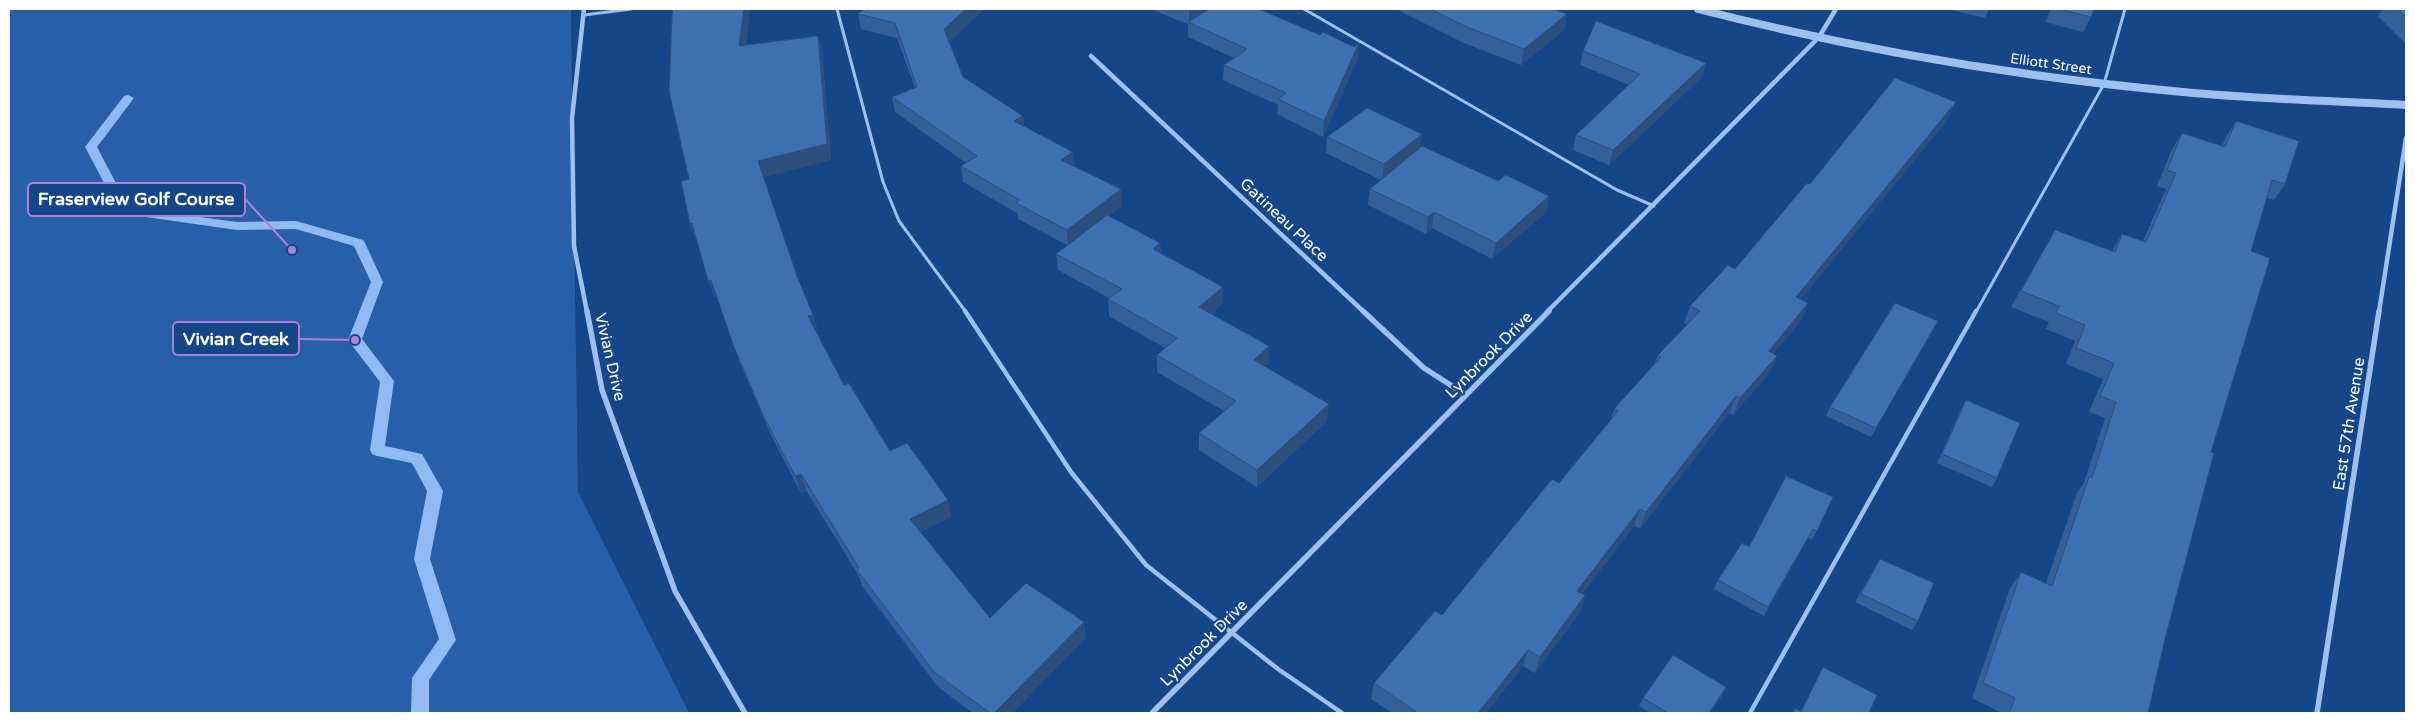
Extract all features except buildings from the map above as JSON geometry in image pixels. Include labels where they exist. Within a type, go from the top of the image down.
[{"type":"street","name":"Vivian Drive","points":[[584,9],[572,118],[574,246],[602,390],[675,590],[745,713]]},
{"type":"street","name":"Elliott Street","points":[[1698,9],[1819,37],[1969,66],[2104,84],[2256,98],[2406,105]]},
{"type":"street","name":"Lynbrook Drive","points":[[1152,713],[1819,37],[1836,9]]},
{"type":"street","name":"Gatineau Place","points":[[1091,56],[1424,368],[1466,395]]},
{"type":"street","name":"East 57th Avenue","points":[[2317,713],[2406,138]]},
{"type":"lane","points":[[584,16],[631,9]]},
{"type":"lane","points":[[837,9],[883,182],[899,220],[981,334],[1077,480],[1146,564],[1278,669],[1342,713]]},
{"type":"lane","points":[[1304,9],[1617,190],[1654,206]]},
{"type":"lane","points":[[1750,713],[2104,84],[2126,9]]},
{"type":"shaded area","points":[[9,9],[571,9],[578,492],[689,713],[9,713]]},
{"type":"waterway","points":[[128,98],[91,147],[113,189],[140,203],[150,214],[237,226],[296,225],[359,243],[377,282],[355,340],[387,381],[377,450],[417,458],[435,491],[422,559],[448,640],[420,678],[420,713]]},
{"type":"place","name":"Fraserview Golf Course","points":[[292,250]]},
{"type":"place","name":"Vivian Creek","points":[[355,340]]}]
